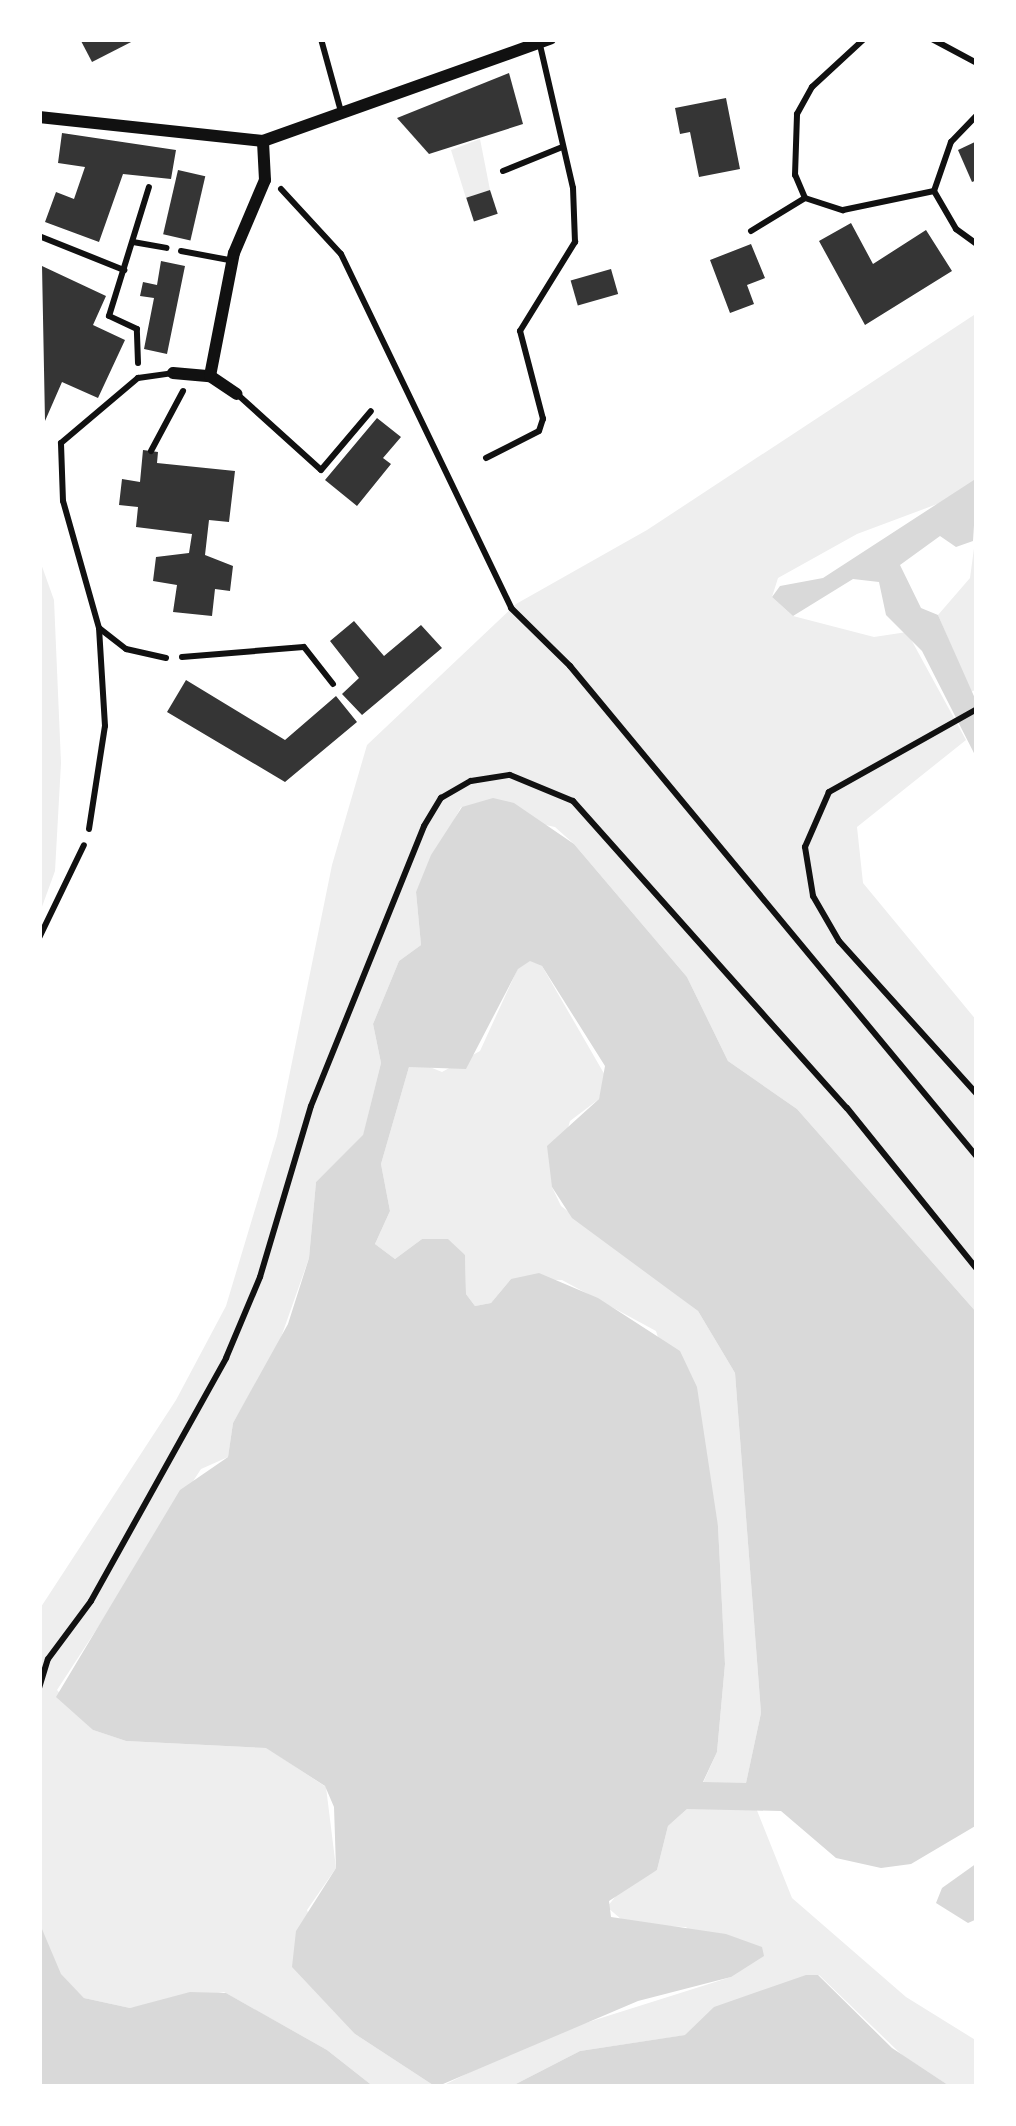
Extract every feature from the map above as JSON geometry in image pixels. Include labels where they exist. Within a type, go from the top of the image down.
[{"type":"street","points":[[39,117],[263,141],[343,118],[545,40]]},
{"type":"street","points":[[210,376],[233,260],[265,180],[263,141]]},
{"type":"street","points":[[172,373],[210,376],[237,394]]},
{"type":"lane","points":[[321,39],[343,118]]},
{"type":"lane","points":[[805,198],[795,175],[797,114],[812,87],[864,39]]},
{"type":"lane","points":[[932,39],[977,63]]},
{"type":"lane","points":[[486,458],[539,431],[543,418],[520,331],[575,242],[545,40]]},
{"type":"lane","points":[[977,115],[951,142],[934,191],[956,229],[977,244]]},
{"type":"lane","points":[[502,171],[562,147]]},
{"type":"lane","points":[[751,231],[805,198],[843,210],[934,191]]},
{"type":"lane","points":[[181,251],[233,260]]},
{"type":"lane","points":[[89,830],[105,726],[99,628],[63,501],[61,443],[138,378],[172,373]]},
{"type":"lane","points":[[237,394],[320,470],[371,411]]},
{"type":"lane","points":[[99,628],[126,649],[166,658]]},
{"type":"lane","points":[[977,709],[830,792],[805,847],[813,896],[839,940],[977,1094]]},
{"type":"path","points":[[265,180],[310,213],[340,254],[511,608],[570,666],[977,1157]]},
{"type":"path","points":[[138,378],[137,329],[109,316],[149,187]]},
{"type":"path","points":[[39,236],[124,270]]},
{"type":"path","points":[[133,242],[181,251]]},
{"type":"path","points":[[151,451],[192,375]]},
{"type":"path","points":[[166,658],[304,647],[333,684]]},
{"type":"path","points":[[39,1688],[48,1659],[114,1562],[226,1358],[311,1106],[424,826],[441,798],[471,781],[510,775],[574,801],[848,1108],[977,1269]]},
{"type":"path","points":[[39,938],[67,894],[89,830]]},
{"type":"shaded area","points":[[480,139],[490,190],[466,198],[451,150]]},
{"type":"shaded area","points":[[977,313],[977,478],[956,497],[857,534],[778,578],[772,597],[793,616],[874,637],[907,632],[966,740],[857,827],[863,883],[977,1021],[977,1313],[797,1109],[728,1061],[687,977],[574,844],[555,827],[461,807],[416,892],[421,945],[399,961],[373,1024],[381,1063],[363,1136],[316,1182],[309,1258],[279,1343],[233,1423],[228,1457],[201,1469],[57,1690],[93,1730],[126,1741],[267,1748],[326,1787],[336,1868],[307,1910],[355,2034],[436,2087],[374,2087],[327,2050],[224,1992],[130,2008],[84,1998],[60,1974],[39,1925],[39,1610],[176,1400],[226,1306],[277,1136],[332,865],[367,745],[516,604],[647,530]]},
{"type":"shaded area","points":[[977,478],[973,541],[956,547],[940,536],[900,565],[921,608],[938,615],[977,703],[977,759],[922,651],[886,615],[879,582],[853,579],[793,616],[772,597],[780,586],[823,578]]},
{"type":"shaded area","points":[[977,526],[977,689],[971,692],[938,615],[970,578]]},
{"type":"shaded area","points":[[39,558],[54,600],[61,763],[55,871],[39,915]]},
{"type":"shaded area","points":[[493,798],[514,803],[574,844],[687,977],[728,1061],[797,1109],[977,1313],[977,1825],[911,1864],[881,1868],[836,1858],[781,1811],[687,1809],[668,1826],[657,1870],[609,1901],[611,1917],[726,1934],[762,1947],[764,1956],[731,1977],[638,2001],[436,2087],[355,2034],[292,1967],[296,1931],[336,1868],[334,1807],[325,1786],[266,1748],[126,1741],[93,1730],[56,1697],[180,1490],[228,1457],[233,1423],[288,1324],[309,1258],[316,1182],[363,1135],[381,1063],[373,1024],[399,961],[421,945],[416,892],[431,855],[462,807]],"holes":[[[530,961],[542,966],[605,1066],[599,1099],[547,1146],[552,1187],[572,1218],[698,1311],[735,1373],[761,1713],[746,1783],[703,1782],[717,1752],[725,1664],[718,1526],[697,1387],[680,1351],[598,1298],[539,1273],[511,1279],[491,1303],[475,1306],[466,1294],[465,1255],[448,1239],[422,1239],[395,1259],[375,1244],[390,1211],[381,1164],[409,1067],[466,1069],[518,969]]]},
{"type":"shaded area","points":[[530,960],[542,966],[606,1077],[599,1099],[570,1121],[552,1187],[561,1206],[698,1311],[735,1373],[761,1713],[746,1783],[703,1783],[717,1752],[725,1664],[718,1526],[656,1331],[562,1280],[511,1279],[491,1303],[475,1306],[466,1294],[465,1255],[422,1239],[395,1259],[375,1244],[390,1211],[381,1164],[409,1067],[415,1061],[442,1072],[480,1051],[518,968]]},
{"type":"shaded area","points":[[756,1808],[792,1898],[906,1997],[977,2041],[977,2087],[951,2087],[902,2055],[819,1975],[686,2035],[580,2051],[510,2087],[440,2087],[541,2037],[731,1977],[686,1927],[628,1925],[607,1907],[624,1886],[657,1870],[668,1826],[687,1809]]},
{"type":"shaded area","points":[[977,1863],[977,1919],[968,1923],[936,1903],[942,1888]]},
{"type":"shaded area","points":[[39,1922],[61,1974],[84,1998],[130,2008],[190,1992],[226,1993],[327,2050],[374,2087],[39,2087]]},
{"type":"shaded area","points":[[818,1975],[892,2048],[951,2087],[510,2087],[580,2051],[685,2035],[714,2007]]},
{"type":"building","points":[[80,39],[137,39],[92,62]]},
{"type":"building","points":[[509,73],[523,124],[429,154],[397,118]]},
{"type":"building","points":[[726,98],[740,169],[699,177],[690,132],[680,134],[675,108]]},
{"type":"building","points":[[62,133],[176,150],[171,179],[123,174],[99,242],[45,222],[56,192],[74,199],[85,167],[58,163]]},
{"type":"building","points":[[977,141],[977,180],[972,182],[958,150]]},
{"type":"building","points":[[178,170],[205,176],[190,241],[163,234]]},
{"type":"building","points":[[490,190],[498,214],[474,222],[466,198]]},
{"type":"building","points":[[851,223],[873,264],[926,230],[952,271],[865,325],[819,241]]},
{"type":"building","points":[[751,244],[765,278],[747,285],[754,304],[730,313],[710,260]]},
{"type":"building","points":[[161,261],[185,266],[167,354],[144,349],[154,298],[140,296],[143,282],[157,285]]},
{"type":"building","points":[[42,266],[106,296],[93,325],[125,340],[98,398],[62,382],[45,421]]},
{"type":"building","points":[[611,269],[618,294],[578,306],[571,281]]},
{"type":"building","points":[[377,418],[401,437],[383,458],[391,464],[357,506],[325,480]]},
{"type":"building","points":[[143,450],[158,452],[157,463],[235,471],[229,522],[209,520],[205,555],[233,566],[230,591],[215,589],[212,616],[173,612],[177,585],[153,581],[156,557],[189,553],[192,534],[136,527],[138,507],[119,505],[122,479],[140,482]]},
{"type":"building","points":[[354,621],[384,656],[421,625],[442,648],[362,715],[342,694],[359,678],[330,641]]},
{"type":"building","points":[[186,680],[285,740],[336,696],[357,722],[285,782],[167,712]]}]
